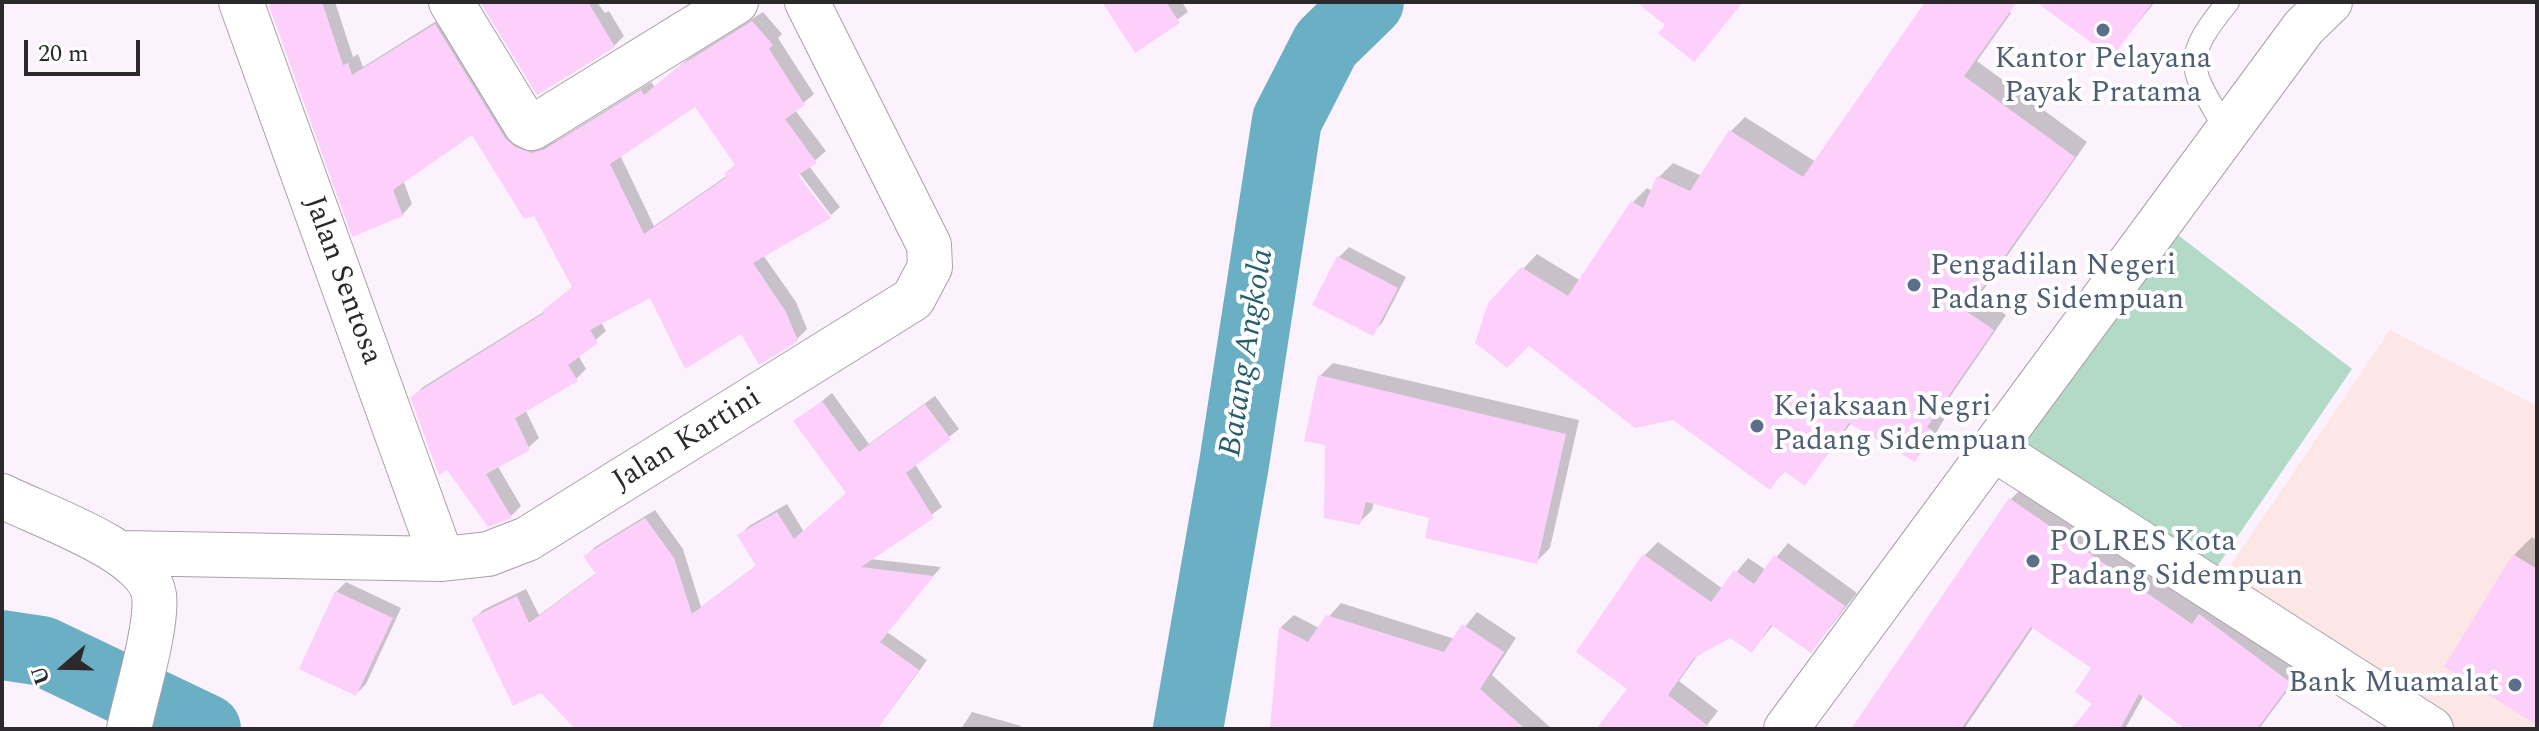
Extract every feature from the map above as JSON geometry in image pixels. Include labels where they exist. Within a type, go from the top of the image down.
[{"type":"street","name":"Jalan Sentosa","points":[[241,2],[442,559]]},
{"type":"street","points":[[451,2],[526,125],[532,128],[736,2]]},
{"type":"street","name":"Jalan Kartini","points":[[123,553],[442,559],[488,554],[527,539],[913,299],[921,290],[930,267],[924,232],[807,2]]},
{"type":"street","points":[[1786,729],[2304,27],[2330,2]]},
{"type":"street","points":[[1994,449],[2431,729]]},
{"type":"street","points":[[2,496],[123,553],[151,585],[154,599],[151,624],[129,729]]},
{"type":"lane","points":[[2227,132],[2197,79],[2192,60],[2203,32],[2228,2]]},
{"type":"shaded area","points":[[2390,330],[2537,406],[2537,729],[2455,729],[2222,578]]},
{"type":"green space","points":[[2174,232],[2352,369],[2216,568],[2024,444]]},
{"type":"building","points":[[277,2],[322,2],[343,65],[348,63],[352,75],[435,24],[505,138],[515,147],[532,153],[545,149],[641,90],[644,95],[675,69],[752,21],[773,45],[769,49],[805,105],[785,119],[817,163],[798,175],[831,218],[753,263],[786,312],[798,341],[759,365],[741,334],[685,369],[650,298],[590,330],[598,343],[568,365],[578,381],[515,418],[530,450],[486,474],[512,518],[488,527],[447,470],[439,475],[410,397],[544,313],[542,311],[572,287],[534,216],[524,219],[472,135],[393,190],[403,216],[352,237],[269,6]],"holes":[[[695,107],[735,165],[724,173],[727,177],[644,234],[610,164]]]},
{"type":"building","points":[[480,2],[588,2],[615,47],[537,95]]},
{"type":"building","points":[[1102,2],[1166,2],[1180,23],[1135,53]]},
{"type":"building","points":[[1636,2],[1743,2],[1694,62],[1658,33],[1665,25]]},
{"type":"building","points":[[1925,2],[2017,2],[1964,76],[2075,157],[1966,311],[1994,330],[1927,427],[1933,431],[1915,462],[1849,423],[1805,486],[1784,471],[1770,490],[1673,420],[1635,428],[1529,346],[1507,368],[1475,343],[1488,303],[1521,267],[1568,296],[1631,201],[1643,208],[1657,176],[1690,191],[1729,130],[1803,177]]},
{"type":"building","name":"Kantor Pelayana Payak Pratama","points":[[2036,2],[2153,2],[2112,58]]},
{"type":"building","points":[[1337,256],[1398,288],[1373,336],[1312,305]]},
{"type":"building","points":[[1318,375],[1566,434],[1537,564],[1425,538],[1429,518],[1366,502],[1360,525],[1324,518],[1325,445],[1304,441]]},
{"type":"building","points":[[822,401],[859,452],[925,404],[951,439],[906,473],[934,518],[861,567],[934,576],[880,642],[919,670],[877,729],[575,729],[541,693],[513,706],[471,618],[517,596],[529,623],[596,574],[583,556],[645,518],[674,558],[692,614],[756,566],[737,535],[777,512],[794,539],[846,493],[793,421]]},
{"type":"building","name":"POLRES Kota Padang Sidempuan","points":[[2009,498],[2192,624],[2199,614],[2291,683],[2257,729],[2185,729],[2139,694],[2120,729],[2071,729],[2092,704],[2075,692],[2091,668],[2031,627],[1961,729],[1851,729]]},
{"type":"building","points":[[1643,554],[1711,602],[1734,570],[1754,584],[1774,555],[1845,606],[1811,653],[1771,625],[1752,653],[1730,638],[1694,658],[1668,695],[1712,729],[1596,729],[1627,689],[1576,652]]},
{"type":"building","points":[[2513,554],[2537,569],[2537,725],[2444,667]]},
{"type":"building","points":[[335,591],[393,618],[356,696],[299,669]]},
{"type":"building","points":[[1326,615],[1444,652],[1462,624],[1504,652],[1480,689],[1525,729],[1270,729],[1279,627],[1308,642]]},
{"type":"waterway","name":"Batang Angkola","points":[[1188,729],[1234,464],[1287,120],[1326,44],[1369,2]]},
{"type":"waterway","name":"Batang Angkola","points":[[2,645],[42,651],[206,729]]},
{"type":"place","name":"Kantor Pelayana Payak Pratama","points":[[2103,30]]},
{"type":"place","name":"Pengadilan Negeri Padang Sidempuan","points":[[1914,285]]},
{"type":"place","name":"Kejaksaan Negri Padang Sidempuan","points":[[1757,426]]},
{"type":"place","name":"POLRES Kota Padang Sidempuan","points":[[2033,561]]},
{"type":"place","name":"Bank Muamalat","points":[[2515,685]]}]
